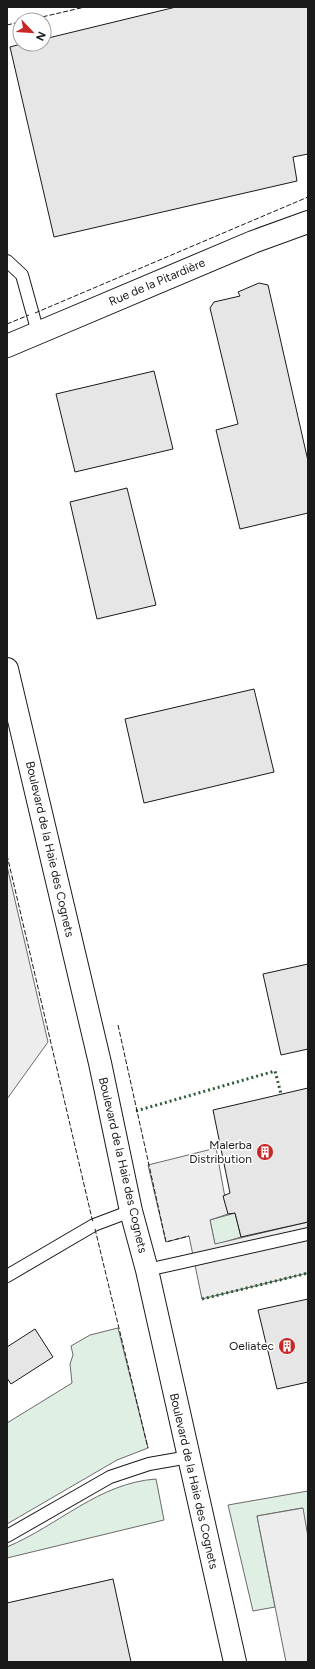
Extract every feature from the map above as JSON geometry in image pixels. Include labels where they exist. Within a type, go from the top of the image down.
[{"type":"main road","name":"Rue de la Pitardière","points":[[7,346],[253,242],[308,222]]},
{"type":"main road","name":"Boulevard de la Haie des Cognets","points":[[7,669],[100,1063],[132,1212],[147,1270],[235,1662]]},
{"type":"lane","points":[[7,260],[22,275],[38,333]]},
{"type":"lane","points":[[7,1276],[94,1225],[132,1212]]},
{"type":"lane","points":[[147,1270],[308,1234]]},
{"type":"lane","points":[[7,1536],[110,1477],[149,1464],[189,1457]]},
{"type":"green space","points":[[235,1213],[241,1237],[215,1245],[210,1220]]},
{"type":"green space","points":[[118,1328],[148,1448],[117,1460],[7,1524],[7,1423],[72,1383],[70,1364],[73,1355],[71,1346],[90,1335]]},
{"type":"green space","points":[[156,1479],[164,1520],[7,1558],[7,1547],[44,1528],[98,1496],[135,1482]]},
{"type":"green space","points":[[308,1491],[308,1537],[302,1508],[257,1516],[275,1607],[253,1611],[228,1505]]},
{"type":"shaded area","points":[[7,866],[48,1042],[7,1099]]},
{"type":"shaded area","points":[[216,1148],[228,1214],[210,1220],[215,1244],[308,1222],[308,1273],[202,1299],[189,1236],[166,1242],[148,1165]]},
{"type":"shaded area","points":[[303,1508],[308,1537],[308,1662],[286,1662],[257,1516]]},
{"type":"building","points":[[176,7],[308,7],[308,154],[293,157],[297,181],[54,237],[10,47],[12,46],[12,52],[52,52],[52,37]]},
{"type":"building","points":[[259,283],[268,285],[308,461],[308,513],[240,529],[216,430],[238,424],[210,308],[214,302],[240,296],[238,292]]},
{"type":"building","points":[[154,371],[173,449],[75,472],[56,394]]},
{"type":"building","points":[[127,488],[156,605],[97,619],[70,502]]},
{"type":"building","points":[[254,689],[274,772],[144,803],[125,719]]},
{"type":"building","points":[[308,964],[308,1049],[281,1055],[263,974]]},
{"type":"building","name":"Malerba Distribution","points":[[308,1088],[308,1222],[241,1237],[235,1213],[228,1214],[223,1196],[230,1193],[213,1110]]},
{"type":"building","name":"Oeliatec","points":[[308,1299],[308,1382],[277,1389],[258,1310]]},
{"type":"building","points":[[35,1329],[53,1357],[11,1384],[7,1378],[7,1347]]},
{"type":"building","points":[[113,1579],[131,1662],[7,1662],[7,1603]]},
{"type":"hedge","points":[[136,1111],[275,1071],[281,1094]]},
{"type":"hedge","points":[[202,1299],[308,1273]]},
{"type":"fence","points":[[52,15],[85,7]]},
{"type":"fence","points":[[7,25],[12,24]]},
{"type":"fence","points":[[35,313],[308,197]]},
{"type":"fence","points":[[7,324],[29,315]]},
{"type":"fence","points":[[7,855],[93,1223]]},
{"type":"fence","points":[[118,1025],[166,1242],[189,1236]]},
{"type":"fence","points":[[95,1229],[148,1448]]},
{"type":"place","name":"Malerba Distribution","points":[[265,1152]]},
{"type":"place","name":"Oeliatec","points":[[287,1346]]}]
